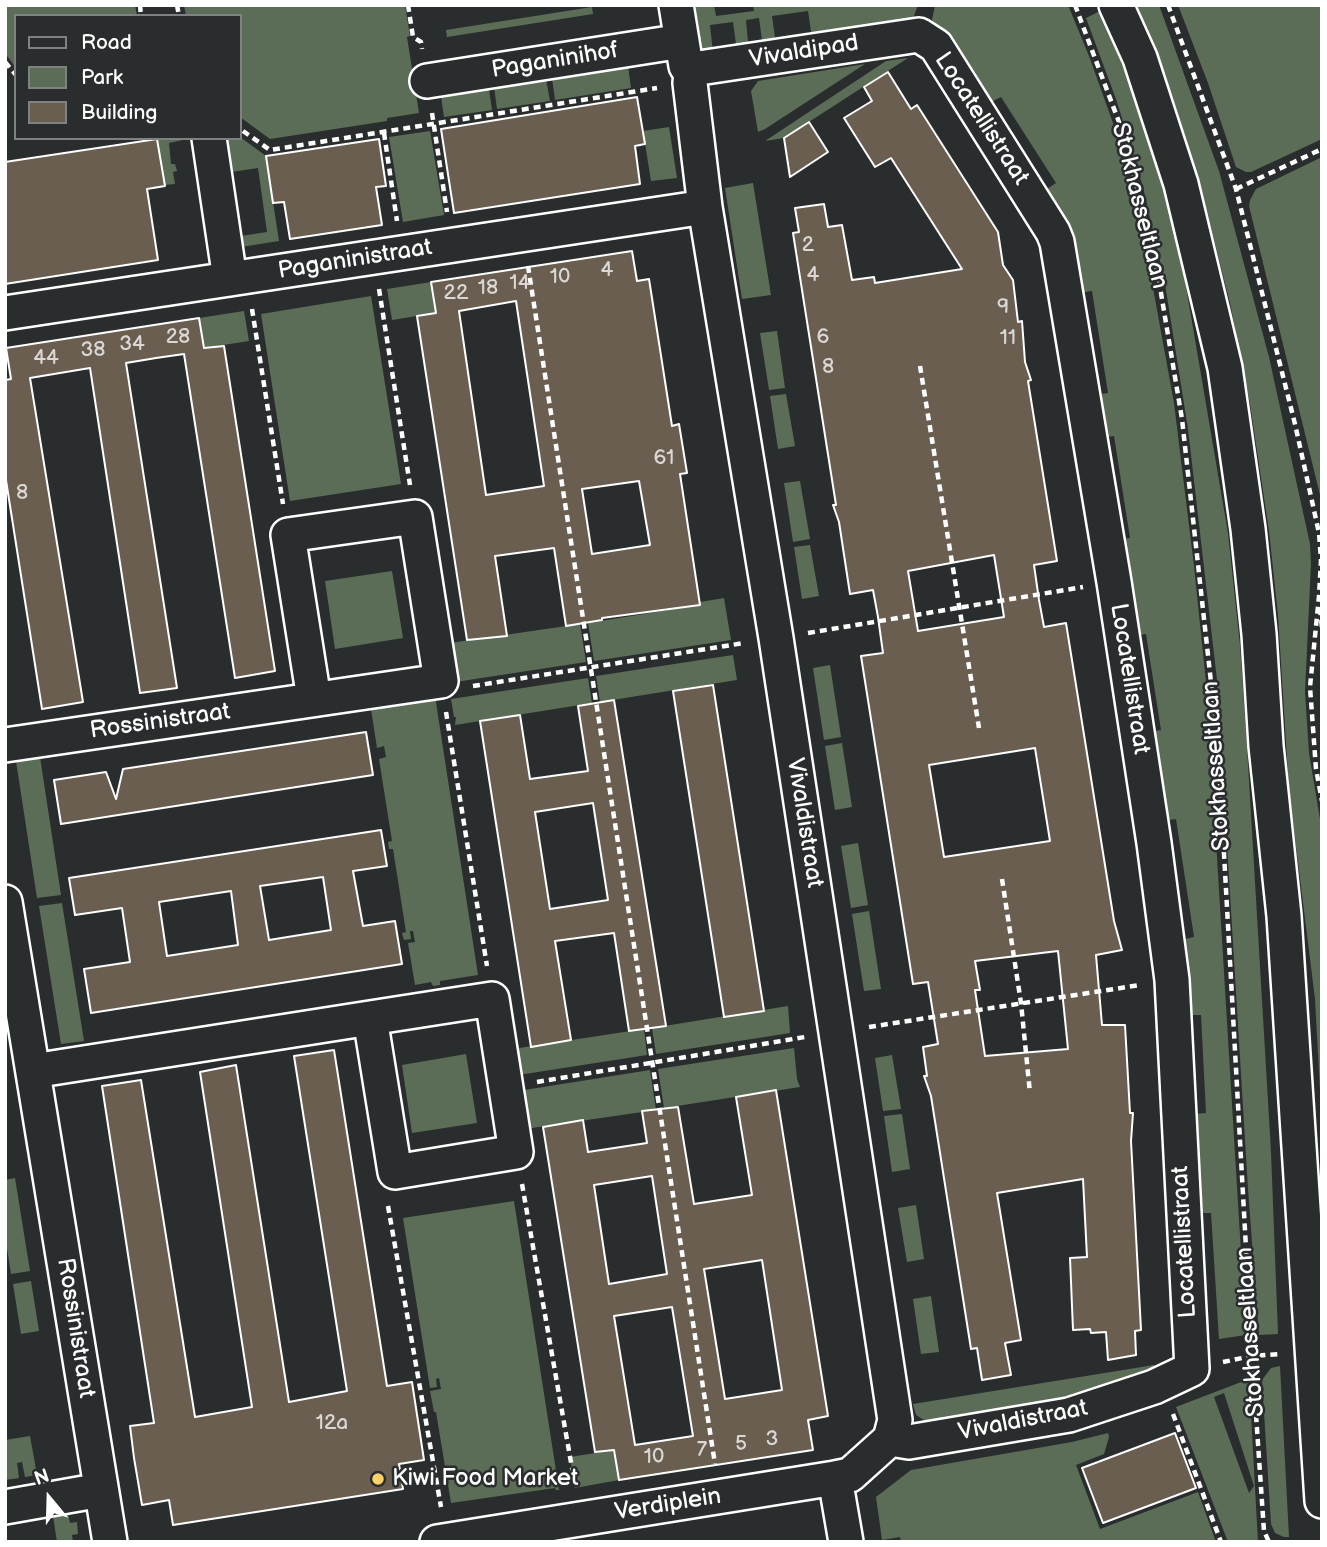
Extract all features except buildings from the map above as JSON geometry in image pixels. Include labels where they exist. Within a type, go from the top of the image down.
[{"type":"street","points":[[676,5],[688,66],[705,207]]},
{"type":"street","name":"Stokhasseltlaan","points":[[1116,5],[1140,58],[1184,196],[1225,368],[1246,515],[1284,916],[1312,1353],[1318,1399],[1322,1498]]},
{"type":"street","name":"Vivaldipad","points":[[688,66],[699,68],[919,35]]},
{"type":"street","name":"Locatellistraat","points":[[919,35],[936,46],[1058,242],[1114,582],[1172,980],[1192,1369]]},
{"type":"street","name":"Paganinihof","points":[[427,81],[688,66]]},
{"type":"street","points":[[209,140],[238,278]]},
{"type":"street","name":"Vivaldistraat","points":[[705,207],[774,624],[895,1420],[890,1439],[909,1443],[1069,1416],[1162,1383],[1192,1369]]},
{"type":"street","name":"Paganinistraat","points":[[5,313],[705,207]]},
{"type":"street","points":[[314,699],[288,535],[415,517],[441,681]]},
{"type":"street","name":"Rossinistraat","points":[[5,745],[441,681]]},
{"type":"street","name":"Rossinistraat","points":[[5,901],[11,975],[33,1071],[101,1490]]},
{"type":"street","points":[[33,1071],[370,1017],[492,999],[516,1152],[395,1172],[370,1017]]},
{"type":"street","points":[[846,1542],[835,1478],[849,1475],[890,1439]]},
{"type":"street","name":"Verdiplein","points":[[442,1541],[835,1478]]},
{"type":"street","points":[[5,1507],[101,1490],[110,1542]]},
{"type":"path","points":[[408,5],[413,37],[421,42],[453,246]]},
{"type":"path","name":"Stokhasseltlaan","points":[[1075,5],[1119,122],[1140,199],[1159,281],[1182,419],[1218,746],[1252,1356],[1264,1531],[1269,1542]]},
{"type":"path","points":[[1168,5],[1236,189],[1295,424],[1319,533],[1319,596],[1310,687],[1316,769],[1322,801]]},
{"type":"path","points":[[242,129],[270,150],[434,125],[688,66]]},
{"type":"path","points":[[383,133],[388,255],[415,517]]},
{"type":"path","points":[[1236,189],[1322,149]]},
{"type":"path","points":[[523,235],[720,1496]]},
{"type":"path","points":[[238,278],[288,535]]},
{"type":"path","points":[[920,366],[979,727]]},
{"type":"path","points":[[1319,596],[1322,628]]},
{"type":"path","points":[[441,681],[492,999]]},
{"type":"path","points":[[1002,880],[1021,1003],[1030,1093]]},
{"type":"path","points":[[516,1152],[580,1519]]},
{"type":"path","points":[[395,1172],[386,1193],[442,1541]]},
{"type":"path","points":[[1192,1369],[1252,1356],[1312,1353]]},
{"type":"path","points":[[1162,1383],[1221,1542]]},
{"type":"green space","points":[[5,5],[135,5],[137,14],[14,14],[14,65],[5,53]]},
{"type":"green space","points":[[184,5],[405,5],[410,36],[407,37],[419,113],[387,118],[387,121],[270,139],[242,118],[242,14],[186,14]]},
{"type":"green space","points":[[693,5],[714,5],[716,16],[754,11],[753,5],[918,5],[912,21],[812,38],[808,11],[772,16],[775,38],[769,39],[762,40],[759,18],[746,20],[748,42],[736,44],[733,22],[710,25],[713,53],[701,55]]},
{"type":"green space","points":[[935,5],[1068,5],[1113,123],[1143,233],[1174,403],[1207,692],[1246,1335],[1219,1339],[1211,1213],[1198,1213],[1193,1114],[1206,1113],[1201,1015],[1188,1015],[1181,940],[1194,937],[1176,819],[1162,821],[1148,732],[1161,730],[1146,634],[1132,636],[1117,540],[1130,538],[1114,436],[1101,438],[1094,395],[1108,393],[1092,291],[1078,293],[1044,191],[1056,183],[1001,97],[989,103],[934,27],[932,20]]},
{"type":"green space","points":[[1137,5],[1159,5],[1219,171],[1269,357],[1310,544],[1305,692],[1309,753],[1322,831],[1322,1127],[1315,999],[1289,790],[1278,615],[1269,531],[1250,404],[1230,303],[1198,177],[1173,98]]},
{"type":"green space","points":[[1178,5],[1320,5],[1322,139],[1251,172],[1236,167]]},
{"type":"green space","points":[[592,7],[593,14],[447,37],[446,30]]},
{"type":"green space","points":[[1100,11],[1136,99],[1164,189],[1184,275],[1228,533],[1247,747],[1271,1152],[1278,1334],[1259,1335],[1217,680],[1188,429],[1165,284],[1143,187],[1117,102],[1086,18]]},
{"type":"green space","points":[[908,58],[784,138],[765,141],[886,61]]},
{"type":"green space","points":[[865,64],[758,132],[751,91],[758,81]]},
{"type":"green space","points":[[628,66],[631,88],[555,100],[552,78]]},
{"type":"green space","points":[[546,79],[550,101],[497,109],[494,87]]},
{"type":"green space","points":[[489,89],[492,110],[444,117],[441,96]]},
{"type":"green space","points":[[669,127],[677,178],[651,181],[643,131]]},
{"type":"green space","points":[[430,131],[444,215],[403,222],[389,137]]},
{"type":"green space","points":[[242,138],[266,156],[279,241],[241,247],[241,236],[267,232],[258,168],[231,172],[226,140]]},
{"type":"green space","points":[[157,140],[183,140],[169,143],[171,164],[175,164],[177,171],[173,172],[175,184],[165,185]]},
{"type":"green space","points":[[1322,157],[1322,503],[1249,206],[1256,189]]},
{"type":"green space","points":[[753,183],[771,295],[742,299],[725,188]]},
{"type":"green space","points":[[431,282],[436,313],[392,320],[387,289]]},
{"type":"green space","points":[[371,296],[401,484],[290,501],[261,314]]},
{"type":"green space","points":[[244,311],[249,341],[204,348],[199,318]]},
{"type":"green space","points":[[777,331],[785,388],[769,390],[760,333]]},
{"type":"green space","points":[[786,394],[795,446],[778,449],[770,396]]},
{"type":"green space","points":[[800,481],[810,539],[793,542],[784,483]]},
{"type":"green space","points":[[810,545],[819,596],[802,599],[794,547]]},
{"type":"green space","points":[[392,571],[403,638],[335,649],[325,581]]},
{"type":"green space","points":[[724,598],[731,640],[594,661],[588,623],[700,605],[700,602]]},
{"type":"green space","points":[[580,624],[586,662],[449,683],[443,644]]},
{"type":"green space","points":[[733,655],[737,680],[600,702],[596,676]]},
{"type":"green space","points":[[830,665],[841,737],[824,740],[813,668]]},
{"type":"green space","points":[[588,678],[592,703],[455,725],[456,717],[451,699]]},
{"type":"green space","points":[[435,696],[478,975],[440,981],[440,985],[433,986],[431,982],[415,985],[408,943],[415,942],[413,931],[410,931],[411,939],[404,940],[402,933],[406,932],[393,849],[389,849],[388,842],[392,841],[379,759],[386,757],[384,746],[377,748],[371,709],[395,702],[396,706],[429,701],[429,697]]},
{"type":"green space","points":[[842,743],[852,807],[835,810],[825,746]]},
{"type":"green space","points":[[40,757],[61,895],[37,898],[16,761]]},
{"type":"green space","points":[[858,843],[868,905],[851,908],[841,846]]},
{"type":"green space","points":[[62,903],[84,1041],[61,1044],[39,906]]},
{"type":"green space","points":[[869,911],[881,989],[864,991],[852,914]]},
{"type":"green space","points":[[788,1006],[790,1033],[656,1054],[652,1028]]},
{"type":"green space","points":[[644,1029],[647,1055],[512,1076],[506,1050]]},
{"type":"green space","points":[[794,1048],[800,1087],[664,1108],[658,1069]]},
{"type":"green space","points":[[466,1054],[477,1123],[412,1133],[402,1065]]},
{"type":"green space","points":[[892,1055],[901,1109],[883,1111],[875,1058]]},
{"type":"green space","points":[[650,1070],[656,1110],[518,1130],[512,1092]]},
{"type":"green space","points":[[902,1114],[910,1169],[892,1172],[884,1116]]},
{"type":"green space","points":[[15,1178],[30,1271],[11,1274],[5,1235],[5,1180]]},
{"type":"green space","points":[[514,1201],[559,1490],[555,1488],[451,1503],[430,1391],[441,1389],[439,1378],[436,1379],[437,1387],[430,1388],[403,1218]]},
{"type":"green space","points":[[916,1205],[924,1259],[907,1262],[898,1208]]},
{"type":"green space","points":[[31,1281],[39,1331],[21,1334],[13,1284]]},
{"type":"green space","points":[[931,1296],[939,1352],[921,1354],[913,1299]]},
{"type":"green space","points":[[1154,1365],[1155,1373],[1103,1394],[930,1424],[916,1415],[913,1404]]},
{"type":"green space","points":[[1280,1366],[1289,1537],[1275,1533],[1271,1524],[1262,1380],[1271,1368]]},
{"type":"green space","points":[[1249,1379],[1258,1542],[1228,1542],[1176,1407]],"holes":[[[1224,1393],[1254,1486],[1249,1493],[1214,1397]]]},
{"type":"green space","points":[[1108,1433],[1104,1454],[1076,1465],[1100,1529],[1198,1492],[1216,1542],[901,1542],[900,1537],[882,1540],[876,1497],[911,1470],[1072,1442]]},
{"type":"green space","points":[[30,1436],[37,1475],[25,1477],[22,1462],[17,1463],[19,1478],[5,1480],[5,1440]]},
{"type":"green space","points":[[614,1450],[619,1480],[575,1488],[570,1457]]},
{"type":"green space","points":[[68,1514],[70,1523],[77,1522],[78,1534],[72,1535],[73,1542],[57,1542],[53,1516]]},
{"type":"place","name":"Kiwi Food Market","points":[[378,1479]]}]
